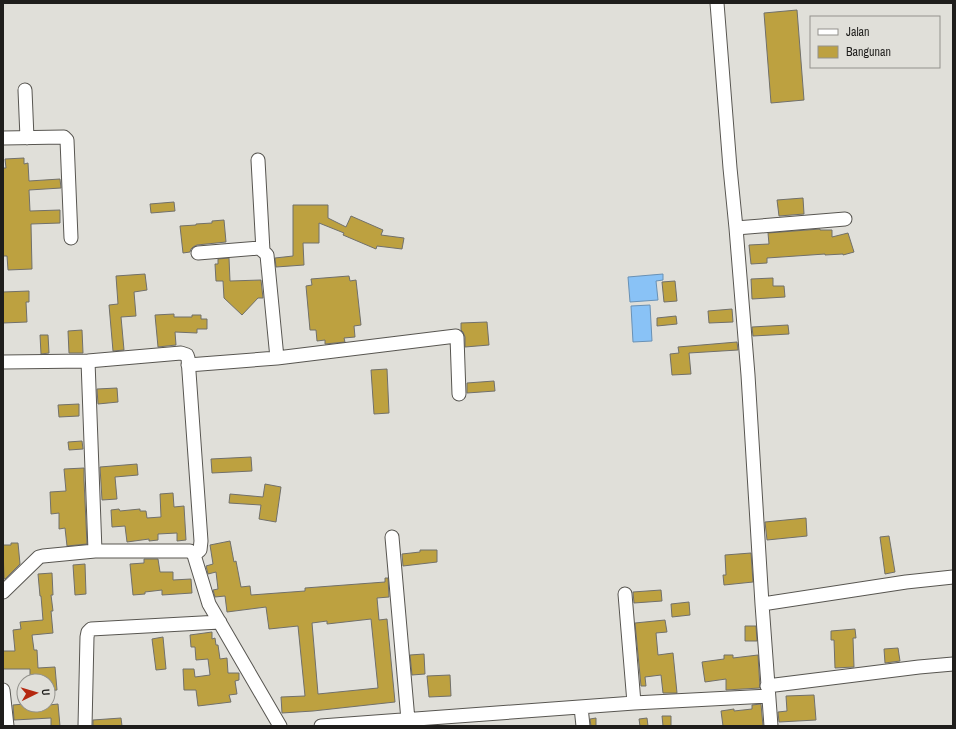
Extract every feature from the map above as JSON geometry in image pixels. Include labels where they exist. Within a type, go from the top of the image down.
[{"type":"street","points":[[717,3],[748,375],[771,726]]},
{"type":"street","points":[[26,90],[27,138]]},
{"type":"street","points":[[3,138],[64,137],[67,140],[71,238]]},
{"type":"street","points":[[258,160],[263,251]]},
{"type":"street","points":[[736,228],[845,219]]},
{"type":"street","points":[[198,253],[259,248],[267,255],[277,358]]},
{"type":"street","points":[[188,365],[277,358],[456,336],[458,337],[458,394]]},
{"type":"street","points":[[3,362],[88,361],[181,353],[187,355],[201,541],[200,550],[194,555]]},
{"type":"street","points":[[88,361],[95,551]]},
{"type":"street","points":[[392,537],[408,720]]},
{"type":"street","points":[[3,592],[40,557],[49,555],[95,551],[190,551],[194,555],[209,604],[280,726]]},
{"type":"street","points":[[762,604],[906,582],[953,577]]},
{"type":"street","points":[[625,594],[634,703]]},
{"type":"street","points":[[85,726],[88,632],[92,629],[220,622]]},
{"type":"street","points":[[321,726],[634,703],[768,691],[912,668],[953,664]]},
{"type":"street","points":[[3,690],[7,726]]},
{"type":"street","points":[[581,707],[583,726]]},
{"type":"water","points":[[663,274],[663,280],[656,281],[658,300],[630,302],[628,277]]},
{"type":"water","points":[[650,305],[652,341],[633,342],[631,306]]},
{"type":"building","points":[[797,10],[804,100],[771,103],[764,13]]},
{"type":"building","points":[[24,158],[24,164],[28,163],[29,181],[60,179],[61,188],[29,190],[30,211],[60,210],[60,223],[31,224],[32,269],[8,270],[7,256],[3,256],[3,168],[6,168],[5,159]]},
{"type":"building","points":[[803,198],[804,214],[779,216],[777,200]]},
{"type":"building","points":[[174,202],[175,211],[151,213],[150,204]]},
{"type":"building","points":[[293,205],[328,205],[328,218],[346,227],[351,216],[383,230],[381,235],[404,238],[402,249],[377,246],[376,249],[343,235],[344,233],[319,223],[319,243],[303,243],[304,265],[276,267],[275,258],[293,256]]},
{"type":"building","points":[[224,220],[226,242],[197,245],[191,249],[190,252],[183,253],[180,226],[212,223],[212,221]]},
{"type":"building","points":[[820,229],[832,230],[832,237],[848,233],[854,252],[843,255],[825,254],[767,258],[767,263],[751,264],[749,245],[769,244],[768,233]]},
{"type":"building","points":[[229,258],[230,281],[261,280],[263,298],[258,298],[242,315],[224,298],[223,281],[216,281],[215,264],[218,264],[218,259]]},
{"type":"building","points":[[145,274],[147,290],[134,292],[136,316],[121,317],[124,350],[113,351],[109,305],[118,304],[116,276]]},
{"type":"building","points":[[349,276],[350,281],[356,280],[361,325],[354,326],[355,337],[344,338],[345,342],[325,344],[325,340],[317,341],[316,330],[310,330],[306,286],[312,285],[311,279]]},
{"type":"building","points":[[773,278],[773,286],[784,286],[785,297],[752,299],[751,279]]},
{"type":"building","points":[[675,281],[677,301],[664,302],[662,282]]},
{"type":"building","points":[[29,291],[29,302],[26,302],[27,322],[3,323],[3,292]]},
{"type":"building","points":[[732,309],[733,322],[709,323],[708,311]]},
{"type":"building","points":[[174,314],[174,317],[192,317],[192,315],[201,315],[201,319],[207,319],[207,329],[197,329],[197,333],[175,332],[176,345],[158,347],[155,315]]},
{"type":"building","points":[[676,316],[677,324],[657,326],[657,318]]},
{"type":"building","points":[[487,322],[489,345],[465,347],[465,337],[461,330],[461,323]]},
{"type":"building","points":[[788,325],[789,334],[753,336],[752,327]]},
{"type":"building","points":[[82,330],[83,353],[69,353],[68,331]]},
{"type":"building","points":[[40,335],[48,335],[49,353],[41,354]]},
{"type":"building","points":[[737,342],[738,350],[689,353],[691,374],[672,375],[670,354],[679,353],[678,347]]},
{"type":"building","points":[[387,369],[389,413],[374,414],[371,370]]},
{"type":"building","points":[[494,381],[495,391],[467,393],[467,383]]},
{"type":"building","points":[[117,388],[118,402],[98,404],[97,389]]},
{"type":"building","points":[[79,404],[79,416],[59,417],[58,405]]},
{"type":"building","points":[[82,441],[83,449],[69,450],[68,442]]},
{"type":"building","points":[[251,457],[252,471],[212,473],[211,459]]},
{"type":"building","points":[[137,464],[138,475],[115,477],[117,499],[102,500],[100,467]]},
{"type":"building","points":[[84,468],[87,544],[67,546],[65,528],[59,529],[59,513],[51,514],[50,492],[66,491],[64,469]]},
{"type":"building","points":[[265,484],[281,487],[276,522],[259,519],[261,505],[229,503],[230,494],[263,497]]},
{"type":"building","points":[[173,493],[174,507],[184,506],[186,540],[177,541],[177,533],[158,534],[158,540],[149,541],[149,539],[127,542],[125,526],[112,527],[111,510],[119,509],[120,511],[140,509],[140,511],[146,511],[147,518],[161,517],[160,494]]},
{"type":"building","points":[[806,518],[807,536],[767,540],[765,522]]},
{"type":"building","points":[[889,536],[895,572],[885,574],[880,537]]},
{"type":"building","points":[[230,541],[241,587],[250,586],[251,595],[305,591],[305,588],[385,582],[385,578],[388,578],[389,597],[377,598],[379,620],[387,619],[395,702],[282,713],[281,697],[305,696],[298,626],[269,629],[266,607],[227,612],[225,596],[215,597],[213,590],[218,589],[216,572],[208,574],[206,566],[213,564],[210,545]],"holes":[[[371,619],[378,688],[318,694],[312,623],[327,621],[327,624]]]},
{"type":"building","points":[[11,543],[18,543],[20,564],[4,579],[3,545],[11,545]]},
{"type":"building","points":[[420,550],[437,550],[437,562],[403,566],[402,554],[420,552]]},
{"type":"building","points":[[751,553],[753,582],[724,585],[723,575],[726,575],[725,555]]},
{"type":"building","points":[[144,559],[158,559],[160,572],[173,572],[173,580],[191,579],[192,593],[162,595],[162,590],[133,595],[130,564],[144,563]]},
{"type":"building","points":[[85,564],[86,594],[75,595],[73,565]]},
{"type":"building","points":[[52,573],[53,595],[51,595],[53,611],[51,611],[53,633],[32,635],[34,650],[37,650],[38,668],[55,667],[56,673],[30,673],[30,669],[3,669],[3,651],[15,651],[13,630],[21,629],[20,622],[43,620],[38,574]]},
{"type":"building","points":[[661,590],[662,601],[634,603],[633,592]]},
{"type":"building","points":[[689,602],[690,615],[672,617],[671,604]]},
{"type":"building","points":[[665,620],[667,632],[656,633],[658,655],[673,653],[677,693],[663,693],[661,675],[645,677],[646,686],[641,686],[635,623]]},
{"type":"building","points":[[745,626],[756,626],[757,641],[745,641]]},
{"type":"building","points":[[855,629],[856,638],[853,638],[854,667],[835,668],[834,640],[831,640],[831,631]]},
{"type":"building","points":[[212,632],[212,639],[215,638],[216,645],[218,645],[220,659],[227,658],[228,673],[239,673],[239,680],[235,681],[237,694],[229,695],[231,702],[198,706],[196,690],[184,690],[183,669],[194,669],[195,677],[210,675],[208,659],[196,660],[195,647],[191,647],[190,635]]},
{"type":"building","points":[[163,637],[166,669],[156,670],[152,639]]},
{"type":"building","points":[[898,648],[900,661],[885,663],[884,649]]},
{"type":"building","points":[[424,654],[425,674],[412,675],[410,655]]},
{"type":"building","points":[[724,655],[733,655],[733,658],[758,655],[760,688],[726,690],[726,679],[705,682],[702,662],[724,659]]},
{"type":"building","points":[[450,675],[451,696],[429,697],[427,676]]},
{"type":"building","points":[[814,695],[816,720],[779,722],[778,712],[787,711],[786,696]]},
{"type":"building","points":[[56,704],[58,704],[60,726],[51,726],[51,718],[14,720],[13,705],[16,705],[16,713],[56,713]]},
{"type":"building","points":[[761,704],[763,726],[723,726],[721,711],[752,709],[752,705]]},
{"type":"building","points":[[662,716],[671,716],[671,726],[663,726]]},
{"type":"building","points":[[121,718],[122,726],[93,726],[93,720]]},
{"type":"building","points":[[596,718],[596,726],[591,726],[590,719]]},
{"type":"building","points":[[647,718],[648,726],[640,726],[639,719]]}]
